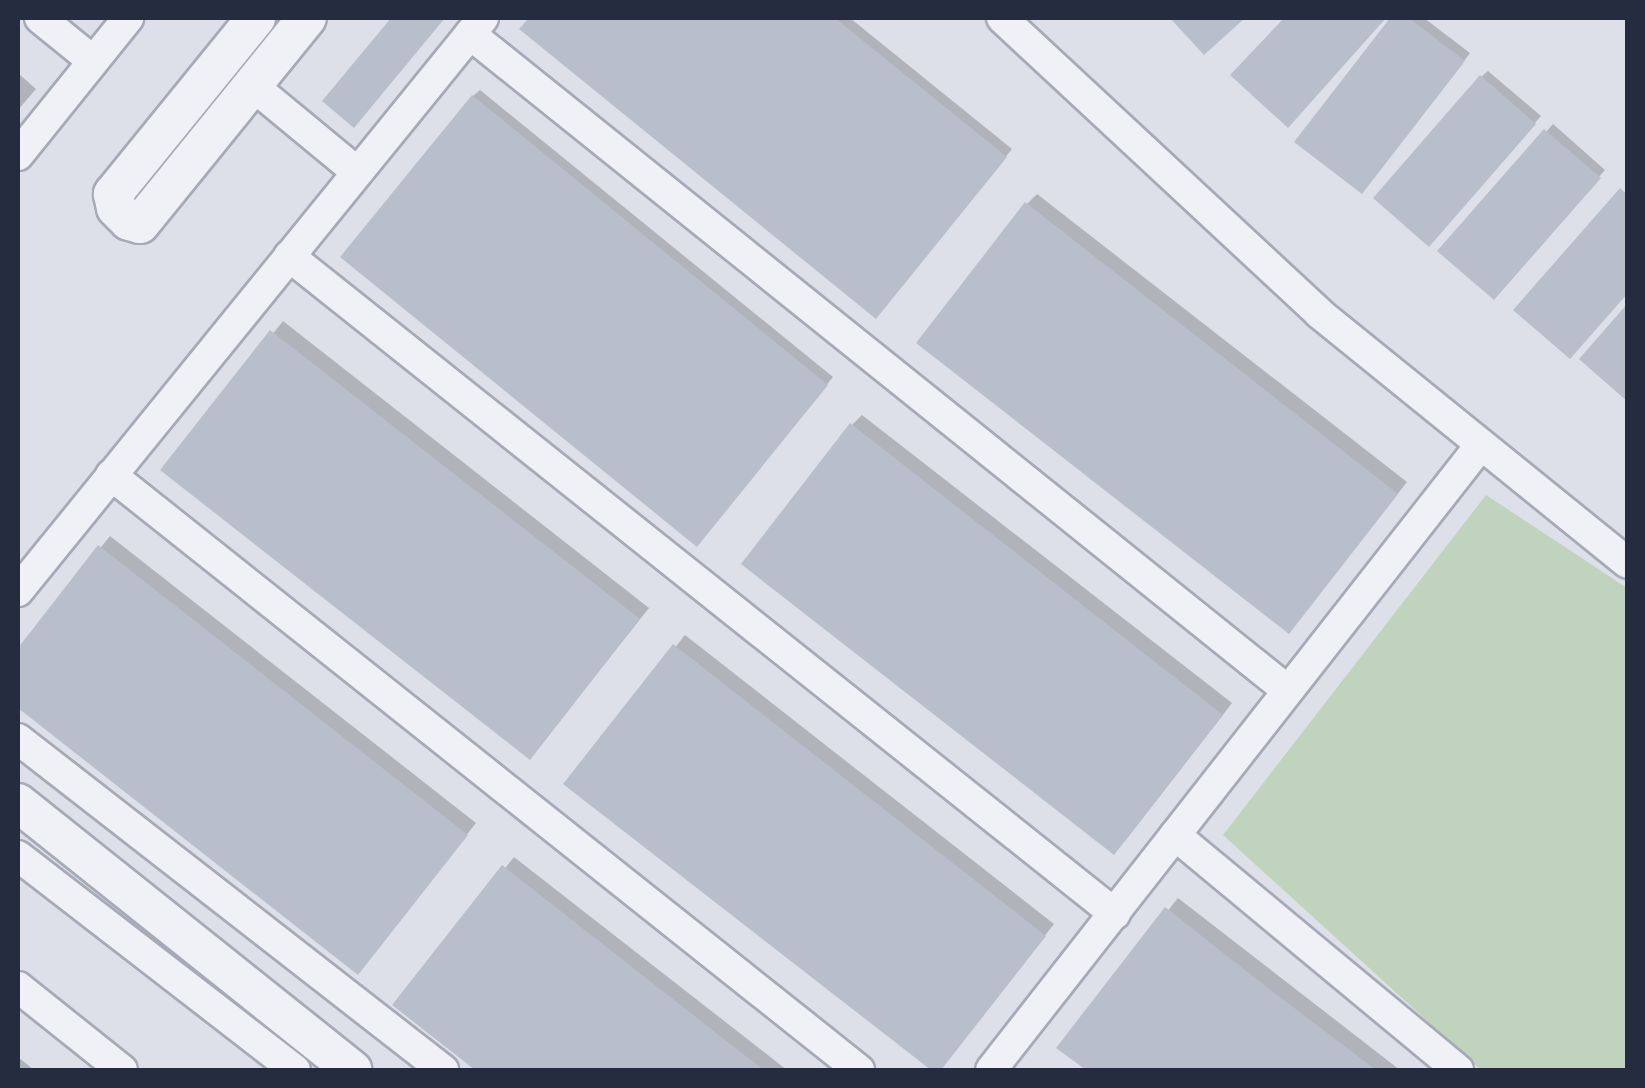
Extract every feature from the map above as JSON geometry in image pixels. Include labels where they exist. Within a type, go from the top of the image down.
[{"type":"street","points":[[40,18],[93,61]]},
{"type":"street","points":[[18,155],[128,18]]},
{"type":"street","points":[[256,18],[113,194],[121,215],[140,224],[307,18]]},
{"type":"street","points":[[1002,18],[1319,313],[1628,564]]},
{"type":"street","points":[[18,591],[476,26],[1287,690]]},
{"type":"street","points":[[253,86],[358,172]]},
{"type":"street","points":[[289,256],[1115,914]]},
{"type":"street","points":[[1006,1066],[1115,914],[1480,446]]},
{"type":"street","points":[[111,476],[859,1070]]},
{"type":"street","points":[[18,739],[443,1070]]},
{"type":"street","points":[[18,803],[353,1070]]},
{"type":"street","points":[[1176,835],[1458,1070]]},
{"type":"street","points":[[18,856],[295,1070]]},
{"type":"street","points":[[18,987],[122,1070]]},
{"type":"green space","points":[[1486,495],[1627,588],[1627,1070],[1481,1070],[1223,835]]},
{"type":"building","points":[[391,18],[445,18],[354,128],[322,101]]},
{"type":"building","points":[[529,18],[835,18],[1007,157],[876,319],[519,29]]},
{"type":"building","points":[[1170,18],[1245,18],[1204,55]]},
{"type":"building","points":[[1284,18],[1386,18],[1288,128],[1230,75]]},
{"type":"building","points":[[1390,18],[1409,18],[1465,61],[1362,194],[1294,142]]},
{"type":"building","points":[[1480,75],[1536,124],[1429,247],[1373,198]]},
{"type":"building","points":[[472,95],[828,385],[697,547],[340,257]]},
{"type":"building","points":[[1544,129],[1601,178],[1494,300],[1437,251]]},
{"type":"building","points":[[1620,188],[1628,195],[1628,293],[1570,359],[1513,310]]},
{"type":"building","points":[[1025,202],[1398,494],[1289,634],[916,343]]},
{"type":"building","points":[[1628,303],[1628,402],[1579,359]]},
{"type":"building","points":[[270,330],[640,619],[530,760],[160,470]]},
{"type":"building","points":[[850,423],[1223,715],[1114,855],[741,564]]},
{"type":"building","points":[[98,545],[468,835],[358,975],[18,708],[18,648]]},
{"type":"building","points":[[673,644],[1046,936],[941,1070],[931,1070],[563,784]]},
{"type":"building","points":[[502,865],[764,1070],[475,1070],[392,1005]]},
{"type":"building","points":[[1165,907],[1376,1070],[1086,1070],[1056,1048]]}]
